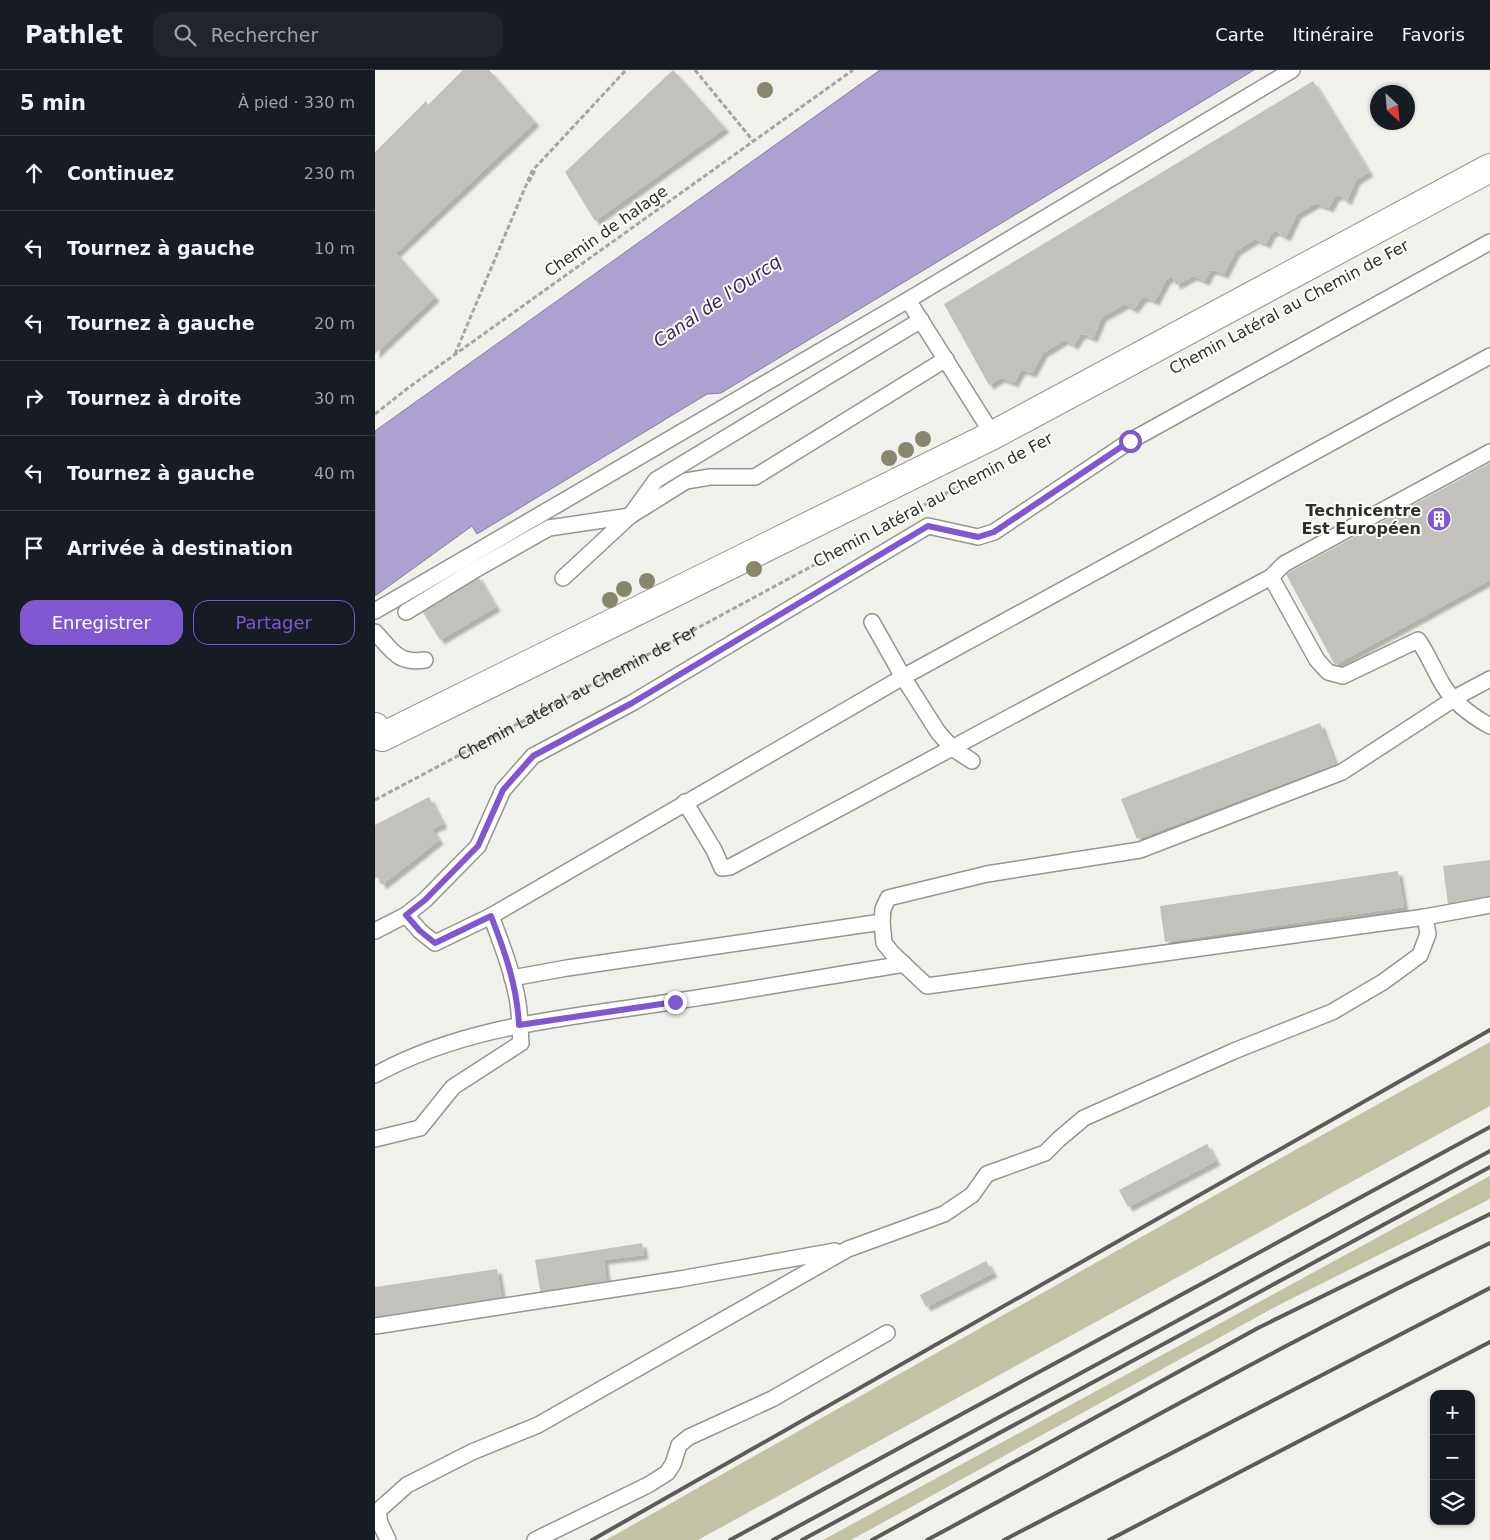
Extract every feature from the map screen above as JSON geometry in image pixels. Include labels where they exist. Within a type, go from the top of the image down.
[{"type":"street","name":"Chemin Latéral au Chemin de Fer","points":[[377,735],[993,435],[1490,168]]},
{"type":"lane","points":[[375,611],[909,300],[1292,70]]},
{"type":"lane","points":[[375,931],[406,915],[425,900],[478,846],[503,790],[533,756],[632,703],[928,526],[978,537],[994,532],[1130,441],[1490,242]]},
{"type":"lane","points":[[909,300],[993,435]]},
{"type":"lane","points":[[563,578],[630,516],[657,480],[921,320]]},
{"type":"lane","points":[[406,915],[420,931],[435,943],[491,916],[903,677],[1490,356]]},
{"type":"lane","points":[[406,612],[549,528],[630,516],[686,481],[709,477],[755,477],[946,359]]},
{"type":"lane","points":[[685,802],[714,850],[722,868],[730,867],[1271,577],[1284,564],[1490,452]]},
{"type":"lane","points":[[1271,577],[1317,660],[1328,672],[1343,676],[1418,640],[1433,663],[1443,685],[1473,716],[1490,726]]},
{"type":"lane","points":[[872,622],[925,712],[952,748],[972,761]]},
{"type":"lane","points":[[375,632],[399,658],[412,662],[425,660]]},
{"type":"lane","points":[[1490,679],[1455,699],[1342,772],[1139,850],[987,874],[888,898],[883,909],[882,922],[884,943],[927,986],[1425,918],[1490,905]]},
{"type":"lane","points":[[375,1139],[420,1128],[453,1088],[521,1043],[518,1005],[512,978],[491,916]]},
{"type":"lane","points":[[375,1326],[680,1279],[848,1249],[945,1214],[971,1195],[987,1174],[1045,1153],[1084,1118],[1234,1051],[1332,1012],[1383,982],[1420,955],[1429,934],[1425,918]]},
{"type":"lane","points":[[512,978],[567,968],[882,922]]},
{"type":"lane","points":[[375,1075],[396,1063],[428,1050],[519,1025],[675,1002],[904,964]]},
{"type":"lane","points":[[388,1540],[380,1523],[378,1511],[407,1485],[472,1452],[538,1425],[848,1249]]},
{"type":"lane","points":[[535,1540],[649,1485],[667,1473],[673,1464],[679,1445],[689,1437],[772,1399],[887,1333]]},
{"type":"path","points":[[454,355],[532,171],[626,70]]},
{"type":"path","points":[[695,70],[753,142]]},
{"type":"path","name":"Chemin de halage","points":[[375,414],[454,355],[853,70]]},
{"type":"path","name":"Chemin Latéral au Chemin de Fer","points":[[923,506],[1011,458]]},
{"type":"path","name":"Chemin Latéral au Chemin de Fer","points":[[375,800],[671,643],[871,534]]},
{"type":"shaded area","points":[[1490,1042],[1490,1106],[698,1540],[606,1540],[1288,1154]]},
{"type":"shaded area","points":[[1490,1176],[1490,1199],[1277,1306],[851,1540],[823,1540]]},
{"type":"water","name":"Canal de l'Ourcq","points":[[880,70],[1254,70],[721,393],[707,394],[477,534],[472,526],[375,596],[375,431]]},
{"type":"building","points":[[463,70],[489,70],[535,122],[396,253],[435,297],[375,354],[375,152],[426,101],[428,105]]},
{"type":"building","points":[[673,70],[725,128],[595,221],[565,172]]},
{"type":"building","points":[[1313,81],[1369,172],[1356,180],[1347,201],[1339,195],[1335,197],[1329,208],[1316,203],[1297,214],[1286,237],[1275,231],[1271,234],[1266,244],[1255,239],[1236,251],[1224,274],[1213,270],[1210,271],[1205,281],[1193,276],[1176,285],[1172,276],[1166,280],[1155,301],[1145,297],[1141,299],[1134,309],[1125,304],[1102,317],[1093,338],[1084,334],[1080,335],[1074,345],[1064,340],[1043,353],[1032,373],[1022,370],[1014,383],[1001,378],[989,385],[944,304]]},
{"type":"building","name":"Technicentre Est Européen","points":[[1490,463],[1490,580],[1335,665],[1286,574]]},
{"type":"building","points":[[477,575],[496,607],[440,640],[421,609]]},
{"type":"building","points":[[1320,723],[1335,764],[1137,839],[1121,799]]},
{"type":"building","points":[[429,797],[443,824],[432,829],[439,840],[382,885],[378,877],[375,879],[375,825]]},
{"type":"building","points":[[1490,860],[1490,899],[1448,904],[1443,866]]},
{"type":"building","points":[[1398,871],[1404,907],[1165,942],[1160,906]]},
{"type":"building","points":[[1207,1144],[1216,1161],[1128,1207],[1119,1190]]},
{"type":"building","points":[[642,1243],[644,1255],[604,1260],[607,1286],[541,1295],[535,1260]]},
{"type":"building","points":[[986,1261],[993,1273],[926,1307],[920,1295]]},
{"type":"building","points":[[497,1269],[502,1299],[375,1318],[375,1287]]},
{"type":"railway","points":[[592,1540],[1490,1030]]},
{"type":"railway","points":[[730,1540],[1490,1127]]},
{"type":"railway","points":[[773,1540],[1490,1151]]},
{"type":"railway","points":[[802,1540],[1490,1167]]},
{"type":"railway","points":[[872,1540],[1258,1328],[1490,1214]]},
{"type":"railway","points":[[927,1540],[1347,1314],[1490,1243]]},
{"type":"railway","points":[[1004,1540],[1490,1288]]},
{"type":"railway","points":[[1109,1540],[1490,1342]]},
{"type":"place","name":"Technicentre Est Européen","points":[[1439,519]]},
{"type":"route","points":[[675,1002],[519,1025],[518,1005],[509,966],[491,916],[435,943],[420,931],[406,915],[425,900],[478,846],[503,790],[533,756],[632,703],[928,526],[978,537],[994,532],[1130,441]]}]
